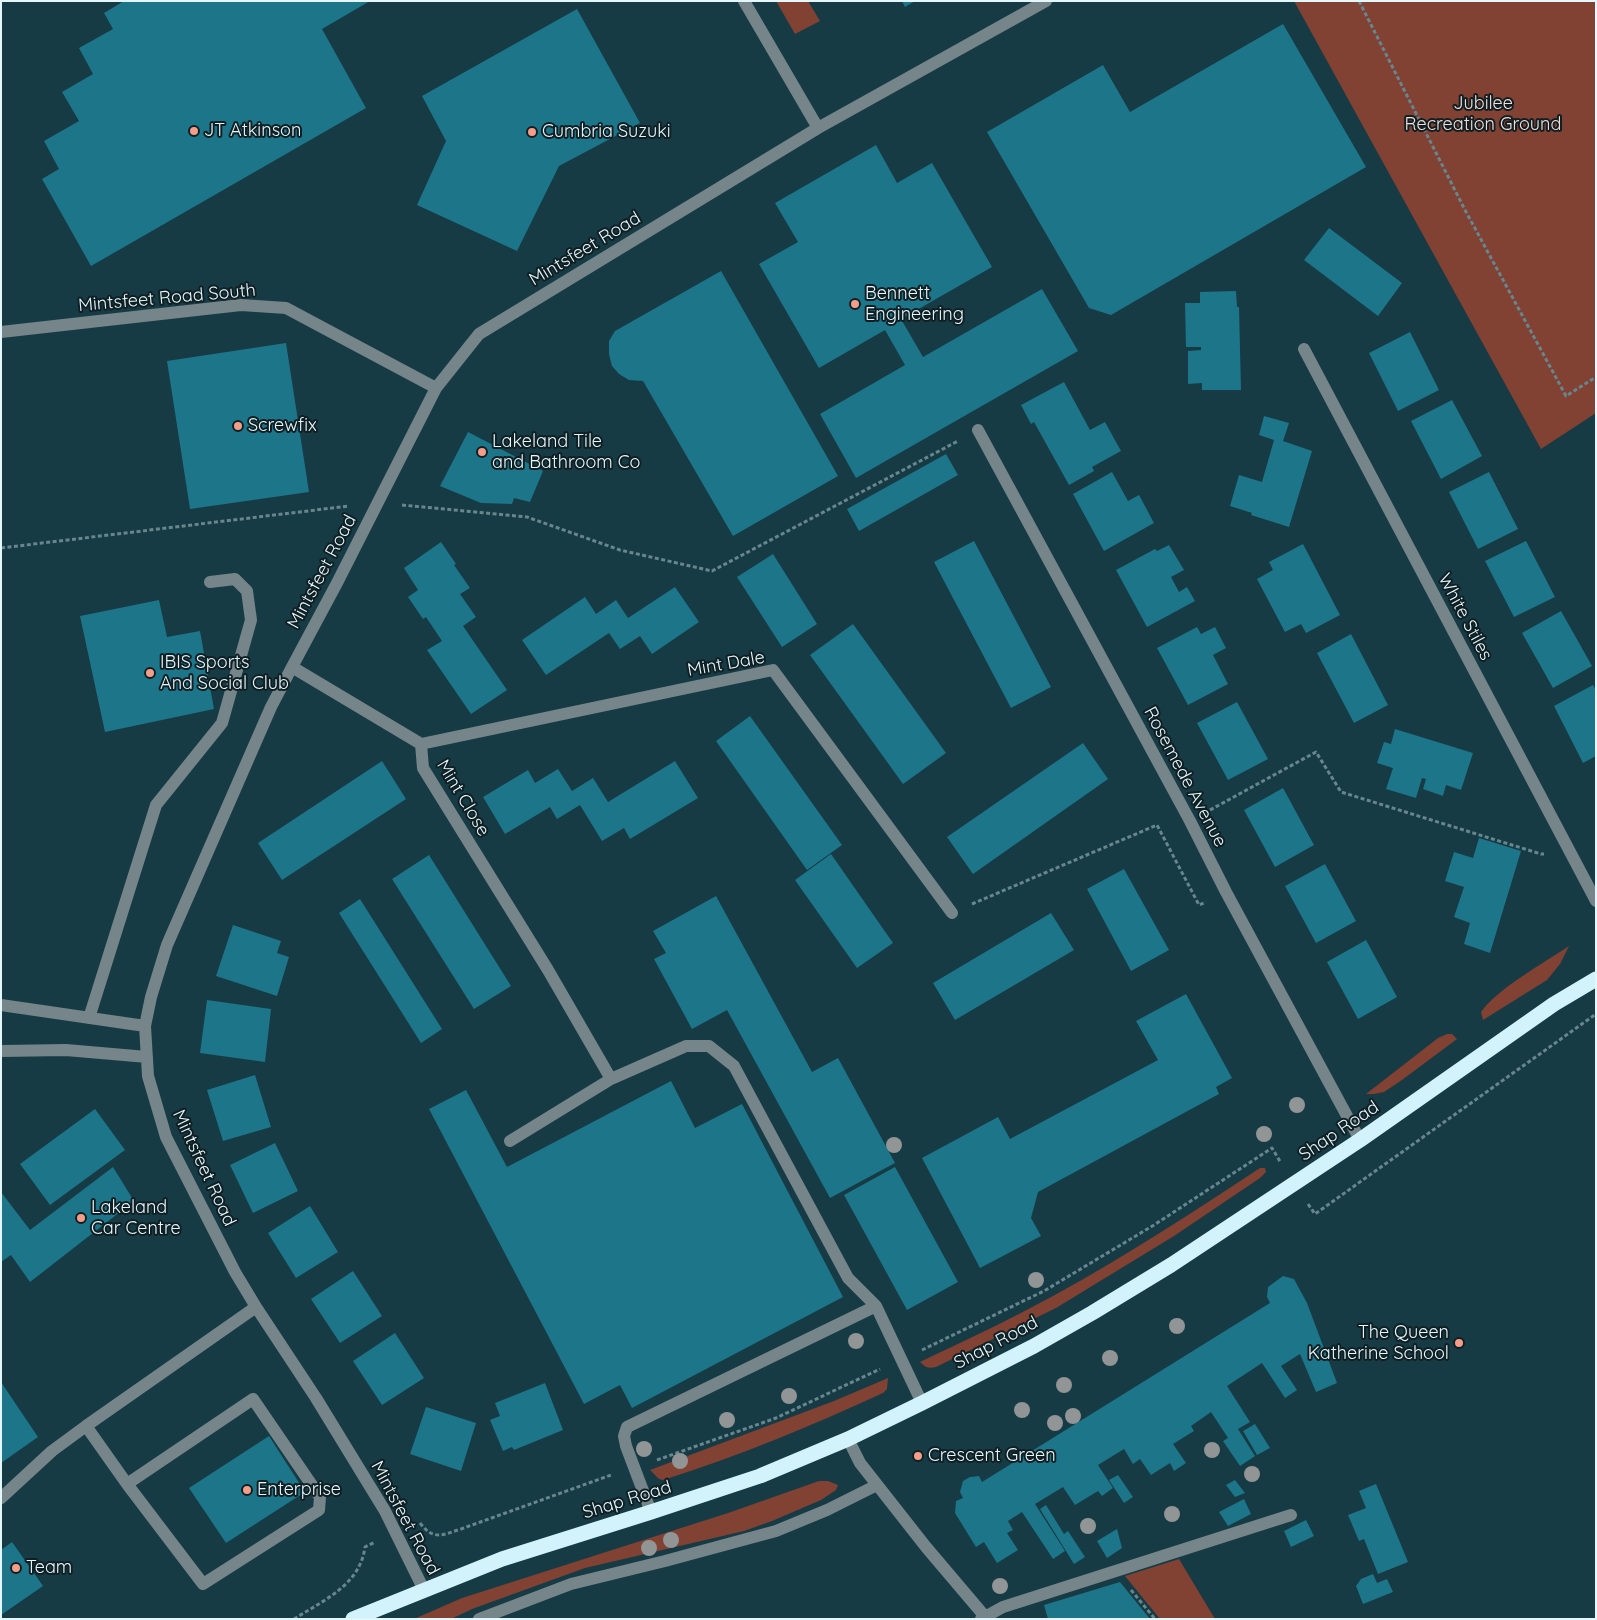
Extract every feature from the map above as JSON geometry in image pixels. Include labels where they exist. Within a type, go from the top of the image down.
[{"type":"highway","name":"Shap Road","points":[[352,1619],[502,1559],[760,1476],[848,1439],[922,1404],[1092,1314],[1172,1265],[1360,1140],[1554,1004],[1596,979]]},
{"type":"street","points":[[744,1],[818,128]]},
{"type":"street","name":"Mintsfeet Road","points":[[424,1590],[385,1511],[316,1398],[235,1272],[166,1137],[148,1076],[144,1026],[167,945],[272,707],[292,667],[436,388],[479,334],[818,128],[1046,1]]},
{"type":"street","name":"Mintsfeet Road South","points":[[1,332],[241,305],[286,308],[436,388]]},
{"type":"street","name":"White Stiles","points":[[1304,349],[1596,901]]},
{"type":"street","name":"Rosemede Avenue","points":[[978,430],[1360,1140]]},
{"type":"street","points":[[88,1018],[156,805],[222,723],[238,667],[251,620],[247,590],[235,579],[210,582]]},
{"type":"street","name":"Mint Close","points":[[292,667],[421,744],[422,768],[548,970],[611,1079]]},
{"type":"street","name":"Mint Dale","points":[[421,744],[773,670],[952,913]]},
{"type":"street","points":[[1,1005],[144,1026]]},
{"type":"street","points":[[510,1141],[611,1079],[686,1046],[709,1046],[734,1066],[848,1278],[876,1306],[922,1404]]},
{"type":"street","points":[[1,1051],[66,1050],[147,1057]]},
{"type":"street","points":[[651,1512],[626,1446],[624,1436],[627,1427],[876,1306]]},
{"type":"street","points":[[1,1498],[52,1452],[86,1426],[256,1307]]},
{"type":"street","points":[[86,1426],[126,1484],[203,1584],[319,1510],[320,1497],[253,1399],[126,1484]]},
{"type":"street","points":[[848,1439],[860,1463],[984,1618],[1003,1607],[1291,1515]]},
{"type":"street","points":[[479,1619],[571,1584],[776,1531],[827,1510],[877,1485]]},
{"type":"path","points":[[1359,1],[1465,210],[1566,396],[1596,377]]},
{"type":"path","points":[[1,548],[377,503],[527,518],[620,550],[712,571],[978,430]]},
{"type":"path","points":[[1190,821],[1316,752],[1341,792],[1541,854],[1546,853]]},
{"type":"path","points":[[952,913],[1157,825],[1199,905],[1226,892]]},
{"type":"path","points":[[1308,1204],[1315,1214],[1596,1014]]},
{"type":"path","points":[[916,1352],[1044,1290],[1154,1226],[1272,1148],[1281,1162]]},
{"type":"path","points":[[650,1462],[776,1418],[882,1369]]},
{"type":"path","points":[[414,1523],[418,1520],[433,1535],[441,1535],[616,1474]]},
{"type":"path","points":[[294,1619],[346,1584],[357,1571],[365,1546],[372,1543]]},
{"type":"path","points":[[1128,1586],[1155,1619]]},
{"type":"green space","points":[[776,1],[808,1],[820,21],[795,34]]},
{"type":"green space","name":"Jubilee Recreation Ground","points":[[1294,1],[1596,1],[1596,413],[1541,449]]},
{"type":"green space","points":[[1569,946],[1560,964],[1547,980],[1483,1020],[1481,1012],[1498,994]]},
{"type":"green space","points":[[1452,1034],[1457,1039],[1384,1092],[1366,1094],[1438,1038]]},
{"type":"green space","points":[[1260,1168],[1265,1168],[1266,1172],[1260,1178],[1174,1236],[1056,1308],[936,1367],[927,1367],[920,1362],[1053,1296],[1106,1266]]},
{"type":"green space","points":[[888,1378],[887,1389],[883,1393],[747,1451],[663,1480],[659,1479],[650,1470],[834,1401]]},
{"type":"green space","points":[[819,1481],[828,1481],[838,1485],[836,1490],[821,1500],[744,1531],[585,1568],[472,1609],[451,1619],[414,1619],[462,1598],[728,1513]]},
{"type":"green space","points":[[1179,1559],[1215,1619],[1160,1619],[1125,1576]]},
{"type":"building","name":"JT Atkinson","points":[[124,1],[370,1],[322,29],[366,108],[91,266],[42,179],[59,169],[44,141],[79,121],[62,92],[93,74],[79,48],[113,29],[104,13]]},
{"type":"building","points":[[902,1],[915,1],[905,7]]},
{"type":"building","name":"Cumbria Suzuki","points":[[577,9],[640,123],[559,166],[517,251],[417,205],[446,141],[422,96]]},
{"type":"building","points":[[1283,24],[1366,167],[1111,315],[1089,308],[987,132],[1103,65],[1130,112]]},
{"type":"building","name":"Bennett Engineering","points":[[876,145],[897,183],[932,163],[992,267],[901,319],[923,357],[1042,289],[1078,351],[856,478],[820,414],[905,365],[885,330],[819,368],[759,264],[798,242],[775,203]]},
{"type":"building","points":[[1329,228],[1402,283],[1378,316],[1304,260]]},
{"type":"building","points":[[721,271],[838,476],[733,536],[643,381],[629,380],[619,374],[612,366],[609,354],[609,341],[615,331]]},
{"type":"building","points":[[1236,291],[1237,307],[1239,307],[1241,390],[1202,390],[1202,383],[1188,384],[1188,351],[1201,350],[1201,347],[1186,347],[1185,303],[1200,303],[1200,292]]},
{"type":"building","points":[[1410,332],[1439,390],[1398,411],[1369,353]]},
{"type":"building","name":"Screwfix","points":[[286,343],[309,492],[190,509],[167,361]]},
{"type":"building","points":[[1064,382],[1090,430],[1105,422],[1121,451],[1092,467],[1094,471],[1069,485],[1034,422],[1031,424],[1021,405]]},
{"type":"building","points":[[1452,400],[1482,456],[1441,479],[1411,421]]},
{"type":"building","points":[[1264,416],[1289,423],[1283,441],[1312,451],[1289,527],[1230,506],[1239,475],[1262,482],[1274,440],[1259,435]]},
{"type":"building","name":"Lakeland Tile and Bathroom Co","points":[[468,432],[543,471],[530,502],[514,498],[512,504],[481,503],[440,486]]},
{"type":"building","points":[[946,454],[958,475],[859,531],[847,509]]},
{"type":"building","points":[[1112,472],[1128,501],[1139,495],[1154,523],[1104,551],[1073,494]]},
{"type":"building","points":[[1489,472],[1518,529],[1478,549],[1449,492]]},
{"type":"building","points":[[974,541],[1051,687],[1011,708],[934,562]]},
{"type":"building","points":[[1526,541],[1555,597],[1514,617],[1485,561]]},
{"type":"building","points":[[441,542],[470,588],[460,594],[476,617],[463,626],[507,690],[471,714],[427,650],[442,641],[426,617],[423,619],[408,597],[418,590],[404,568]]},
{"type":"building","points":[[1303,544],[1340,615],[1306,633],[1301,624],[1285,632],[1257,579],[1273,570],[1269,562]]},
{"type":"building","points":[[1169,545],[1184,570],[1171,577],[1179,592],[1187,587],[1195,601],[1147,627],[1116,570],[1155,549],[1157,551]]},
{"type":"building","points":[[773,554],[817,624],[782,647],[737,577]]},
{"type":"building","points":[[675,587],[699,622],[652,654],[640,636],[620,649],[609,633],[546,675],[522,640],[585,597],[596,614],[616,600],[628,618]]},
{"type":"building","name":"IBIS Sports And Social Club","points":[[159,600],[167,637],[200,631],[214,709],[105,732],[80,616]]},
{"type":"building","points":[[1561,611],[1592,666],[1553,688],[1522,633]]},
{"type":"building","points":[[853,624],[946,753],[903,784],[810,655]]},
{"type":"building","points":[[1197,627],[1201,634],[1215,627],[1226,648],[1213,655],[1228,684],[1188,705],[1157,648]]},
{"type":"building","points":[[1351,634],[1388,705],[1354,723],[1317,653]]},
{"type":"building","points":[[1593,685],[1596,690],[1596,756],[1583,763],[1554,706]]},
{"type":"building","points":[[1237,702],[1268,759],[1228,780],[1197,723]]},
{"type":"building","points":[[750,716],[842,845],[807,870],[716,741]]},
{"type":"building","points":[[1395,729],[1473,753],[1461,790],[1446,785],[1443,796],[1423,789],[1426,779],[1422,778],[1416,798],[1386,789],[1393,768],[1377,763],[1384,742],[1391,744]]},
{"type":"building","points":[[1083,743],[1108,779],[973,874],[947,837]]},
{"type":"building","points":[[382,761],[406,799],[282,880],[258,843]]},
{"type":"building","points":[[675,761],[698,798],[630,839],[624,828],[602,841],[580,805],[557,819],[550,807],[505,834],[483,797],[528,770],[535,783],[558,769],[572,791],[593,778],[608,802]]},
{"type":"building","points":[[1283,788],[1314,845],[1275,867],[1244,810]]},
{"type":"building","points":[[1479,838],[1521,851],[1490,953],[1464,944],[1470,923],[1454,917],[1464,887],[1445,881],[1454,852],[1473,858]]},
{"type":"building","points":[[831,854],[893,943],[857,968],[795,880]]},
{"type":"building","points":[[429,855],[511,986],[474,1009],[392,879]]},
{"type":"building","points":[[1325,864],[1356,921],[1316,943],[1285,886]]},
{"type":"building","points":[[1124,869],[1169,950],[1131,971],[1087,889]]},
{"type":"building","points":[[716,896],[812,1072],[838,1058],[895,1163],[830,1198],[727,1010],[692,1029],[654,959],[666,953],[653,931]]},
{"type":"building","points":[[360,899],[442,1029],[421,1043],[339,913]]},
{"type":"building","points":[[1051,913],[1074,950],[955,1020],[933,983]]},
{"type":"building","points":[[233,925],[281,941],[277,953],[289,957],[277,996],[216,976]]},
{"type":"building","points":[[1366,940],[1397,997],[1358,1019],[1327,962]]},
{"type":"building","points":[[1186,994],[1232,1078],[1216,1087],[1219,1094],[1038,1192],[1031,1218],[1041,1236],[980,1268],[922,1158],[998,1117],[1010,1139],[1158,1060],[1136,1021]]},
{"type":"building","points":[[207,1000],[271,1009],[265,1062],[200,1053]]},
{"type":"building","points":[[255,1075],[271,1127],[223,1141],[207,1090]]},
{"type":"building","points":[[671,1081],[695,1128],[742,1104],[843,1297],[632,1408],[620,1385],[584,1404],[429,1109],[466,1090],[507,1167]]},
{"type":"building","points":[[95,1109],[125,1150],[50,1205],[20,1164]]},
{"type":"building","points":[[275,1143],[298,1191],[253,1213],[230,1165]]},
{"type":"building","points":[[113,1167],[134,1201],[30,1282],[11,1255],[1,1262],[1,1192],[30,1230]]},
{"type":"building","points":[[895,1167],[958,1282],[907,1310],[844,1195]]},
{"type":"building","points":[[310,1206],[338,1252],[296,1278],[268,1233]]},
{"type":"building","points":[[353,1271],[382,1316],[340,1343],[311,1299]]},
{"type":"building","points":[[1283,1276],[1294,1279],[1307,1303],[1337,1383],[1316,1392],[1300,1354],[1281,1366],[1297,1390],[1285,1398],[1262,1363],[1227,1386],[1250,1422],[1238,1429],[1255,1456],[1240,1466],[1223,1441],[1228,1438],[1211,1412],[1191,1426],[1194,1431],[1173,1444],[1186,1463],[1174,1471],[1170,1463],[1151,1475],[1140,1459],[1133,1464],[1124,1449],[1098,1465],[1113,1488],[1102,1496],[1098,1491],[1075,1505],[1063,1487],[1035,1504],[1065,1551],[1053,1559],[1022,1512],[1008,1521],[1013,1530],[1007,1533],[1018,1550],[997,1563],[984,1542],[976,1547],[955,1513],[956,1501],[963,1498],[960,1492],[963,1481],[970,1477],[979,1476],[982,1482],[1270,1303],[1267,1297],[1268,1287]]},
{"type":"building","points":[[395,1333],[424,1378],[382,1405],[353,1361]]},
{"type":"building","points":[[1,1382],[38,1437],[1,1463]]},
{"type":"building","points":[[545,1383],[563,1430],[514,1450],[512,1447],[503,1451],[490,1420],[500,1416],[495,1403]]},
{"type":"building","points":[[426,1407],[476,1423],[461,1471],[410,1454]]},
{"type":"building","points":[[1255,1424],[1270,1448],[1257,1455],[1243,1431]]},
{"type":"building","name":"Enterprise","points":[[269,1436],[305,1492],[226,1543],[189,1488]]},
{"type":"building","points":[[1118,1475],[1133,1497],[1124,1503],[1109,1480]]},
{"type":"building","points":[[1235,1480],[1245,1493],[1235,1497],[1226,1485]]},
{"type":"building","points":[[1376,1484],[1408,1562],[1378,1574],[1364,1539],[1359,1541],[1348,1515],[1366,1508],[1359,1491]]},
{"type":"building","points":[[1244,1499],[1251,1514],[1228,1526],[1219,1512]]},
{"type":"building","points":[[1046,1505],[1064,1534],[1068,1531],[1085,1557],[1074,1564],[1040,1509]]},
{"type":"building","points":[[1306,1520],[1314,1536],[1291,1547],[1284,1531]]},
{"type":"building","points":[[1117,1529],[1122,1548],[1107,1558],[1097,1541]]},
{"type":"building","name":"Team","points":[[12,1542],[43,1586],[1,1615],[1,1550]]},
{"type":"building","points":[[1373,1574],[1377,1583],[1387,1579],[1393,1592],[1363,1604],[1356,1586],[1361,1579]]},
{"type":"building","points":[[1120,1582],[1150,1619],[1048,1619],[1044,1605]]},
{"type":"place","name":"JT Atkinson","points":[[194,131]]},
{"type":"place","name":"Cumbria Suzuki","points":[[532,132]]},
{"type":"place","name":"Bennett Engineering","points":[[855,304]]},
{"type":"place","name":"Screwfix","points":[[238,426]]},
{"type":"place","name":"Lakeland Tile and Bathroom Co","points":[[482,452]]},
{"type":"place","name":"IBIS Sports And Social Club","points":[[150,673]]},
{"type":"place","name":"Lakeland Car Centre","points":[[81,1218]]},
{"type":"place","name":"The Queen Katherine School","points":[[1459,1343]]},
{"type":"place","name":"Crescent Green","points":[[918,1456]]},
{"type":"place","name":"Enterprise","points":[[247,1490]]},
{"type":"place","name":"Team","points":[[16,1568]]}]
